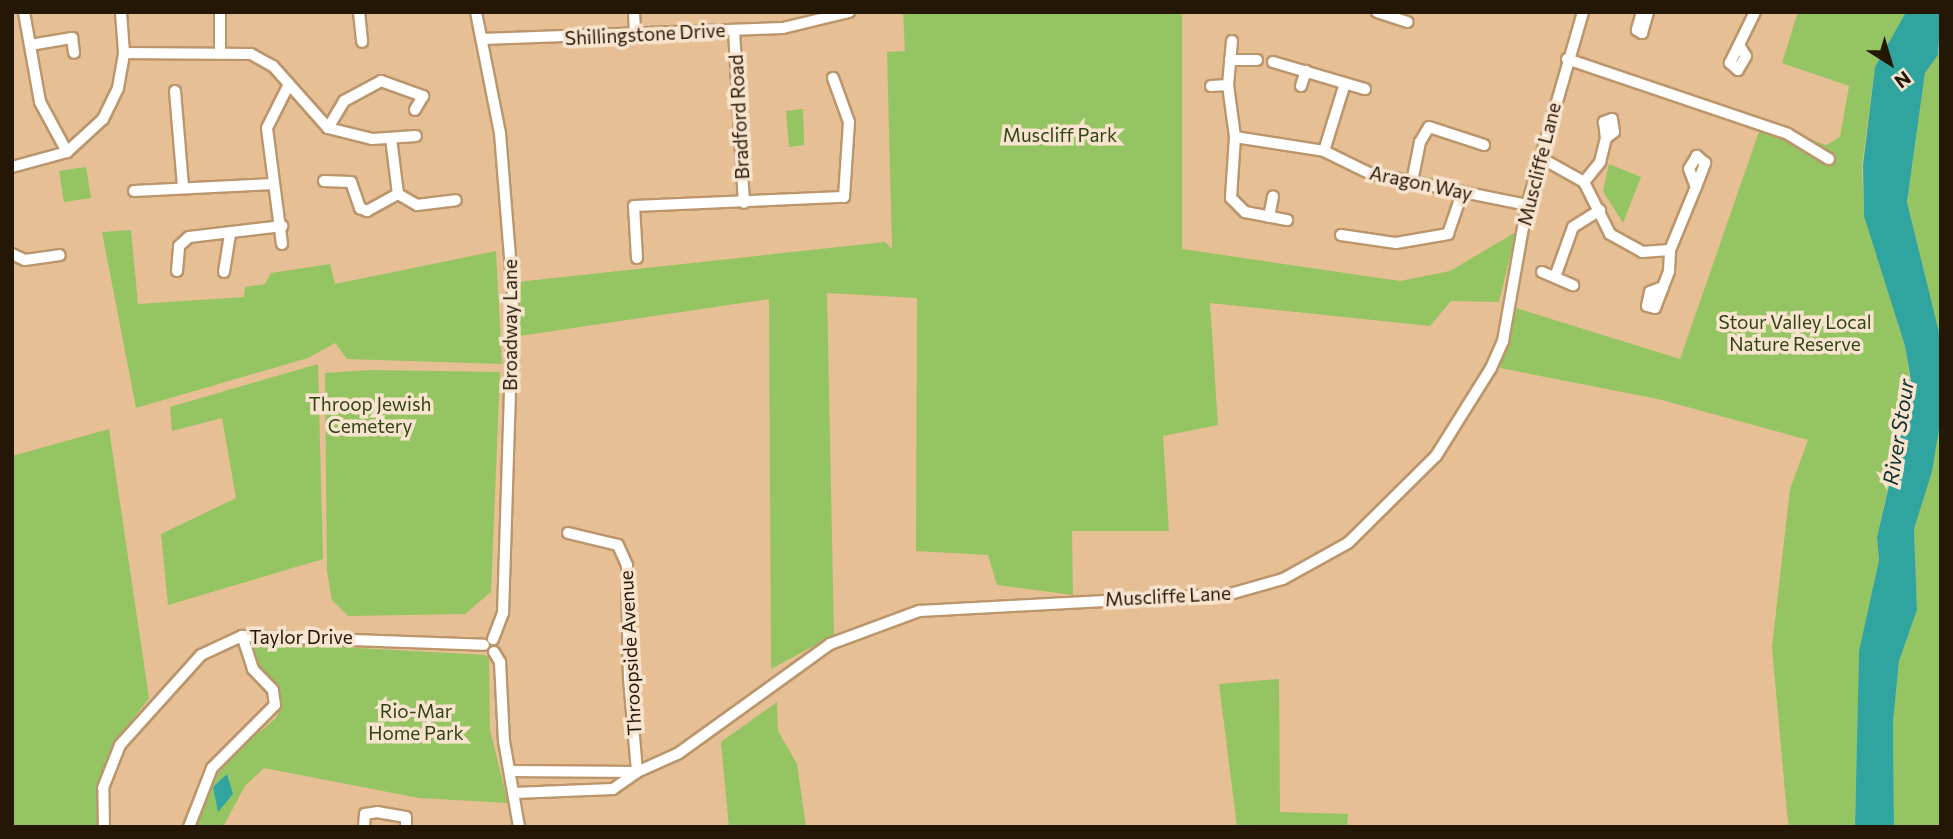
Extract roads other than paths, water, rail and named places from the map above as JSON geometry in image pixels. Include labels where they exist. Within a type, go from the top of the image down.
[{"type":"street","points":[[24,12],[40,102],[67,152]]},
{"type":"street","points":[[12,167],[67,152],[87,139],[112,105],[124,53],[121,12]]},
{"type":"street","points":[[220,12],[220,50]]},
{"type":"street","points":[[359,12],[362,42]]},
{"type":"street","name":"Broadway Lane","points":[[476,12],[500,133],[513,296],[503,613],[490,645]]},
{"type":"street","points":[[634,12],[635,32]]},
{"type":"street","name":"Shillingstone Drive","points":[[482,38],[734,30],[819,22],[849,12]]},
{"type":"street","points":[[1377,12],[1407,22]]},
{"type":"street","name":"Muscliffe Lane","points":[[511,771],[637,772],[679,753],[830,644],[919,611],[1230,594],[1272,583],[1337,550],[1377,519],[1423,470],[1482,388],[1503,341],[1527,205],[1567,59],[1583,12]]},
{"type":"street","points":[[1642,12],[1637,30],[1642,33],[1651,18],[1648,12]]},
{"type":"street","points":[[1739,45],[1755,12]]},
{"type":"street","name":"Bradford Road","points":[[734,30],[744,203]]},
{"type":"street","points":[[30,45],[72,38],[75,53]]},
{"type":"street","points":[[1232,41],[1228,85],[1236,137],[1231,198],[1245,212],[1287,220]]},
{"type":"street","points":[[124,53],[220,50],[251,54],[274,66],[328,128],[391,138],[416,136]]},
{"type":"street","points":[[1567,59],[1788,134],[1829,159]]},
{"type":"street","points":[[1230,60],[1256,60]]},
{"type":"street","points":[[1273,62],[1365,89]]},
{"type":"street","points":[[1301,86],[1306,71]]},
{"type":"street","name":"Bradford Road","points":[[637,258],[634,206],[848,197],[849,122],[833,78]]},
{"type":"street","points":[[328,128],[344,101],[381,81],[422,96],[415,110]]},
{"type":"street","points":[[1324,151],[1345,83]]},
{"type":"street","points":[[282,244],[282,226],[273,184],[267,128],[289,84]]},
{"type":"street","points":[[1211,86],[1228,85]]},
{"type":"street","points":[[175,91],[183,187]]},
{"type":"street","points":[[1412,182],[1427,122],[1484,145]]},
{"type":"street","name":"Aragon Way","points":[[1236,137],[1324,151],[1369,173],[1527,205]]},
{"type":"street","points":[[391,138],[398,194]]},
{"type":"street","points":[[1584,183],[1600,162],[1606,138]]},
{"type":"street","points":[[1541,158],[1584,183],[1618,242],[1642,252],[1670,250]]},
{"type":"street","points":[[324,181],[351,182],[360,208],[367,211],[398,194]]},
{"type":"street","points":[[134,191],[273,184]]},
{"type":"street","points":[[1663,287],[1670,250],[1696,187]]},
{"type":"street","points":[[1341,235],[1396,243],[1448,234],[1462,193]]},
{"type":"street","points":[[398,194],[416,205],[456,200]]},
{"type":"street","points":[[1269,217],[1273,197]]},
{"type":"street","points":[[1555,277],[1573,227],[1600,210]]},
{"type":"street","points":[[177,271],[183,241],[282,226]]},
{"type":"street","points":[[224,272],[230,234]]},
{"type":"street","points":[[12,254],[25,260],[60,255]]},
{"type":"street","points":[[1542,272],[1573,285]]},
{"type":"street","name":"Throopside Avenue","points":[[568,533],[618,545],[627,565],[629,678],[637,772]]},
{"type":"street","points":[[189,827],[212,768],[275,705],[273,690],[253,669],[242,636]]},
{"type":"street","name":"Taylor Drive","points":[[104,827],[103,788],[120,745],[201,655],[242,636],[490,645]]},
{"type":"street","points":[[490,645],[500,662],[519,827]]},
{"type":"street","points":[[514,793],[613,789],[637,772]]},
{"type":"street","points":[[364,827],[365,814],[377,812],[406,817],[406,827]]},
{"type":"water","points":[[1906,12],[1941,12],[1938,55],[1925,73],[1907,202],[1941,340],[1941,417],[1932,472],[1914,529],[1917,610],[1899,661],[1893,722],[1894,827],[1855,827],[1859,651],[1879,560],[1877,537],[1912,387],[1905,346],[1864,216],[1863,165],[1875,67]]},
{"type":"water","points":[[227,774],[233,794],[218,812],[213,787]]},
{"type":"park label","name":"Muscliff Park","points":[[1060,135]]},
{"type":"park label","name":"Stour Valley Local Nature Reserve","points":[[1795,333]]},
{"type":"park label","name":"Throop Jewish Cemetery","points":[[370,415]]},
{"type":"park label","name":"Rio-Mar Home Park","points":[[416,722]]},
{"type":"water label","name":"River Stour","points":[[1898,432]]}]
